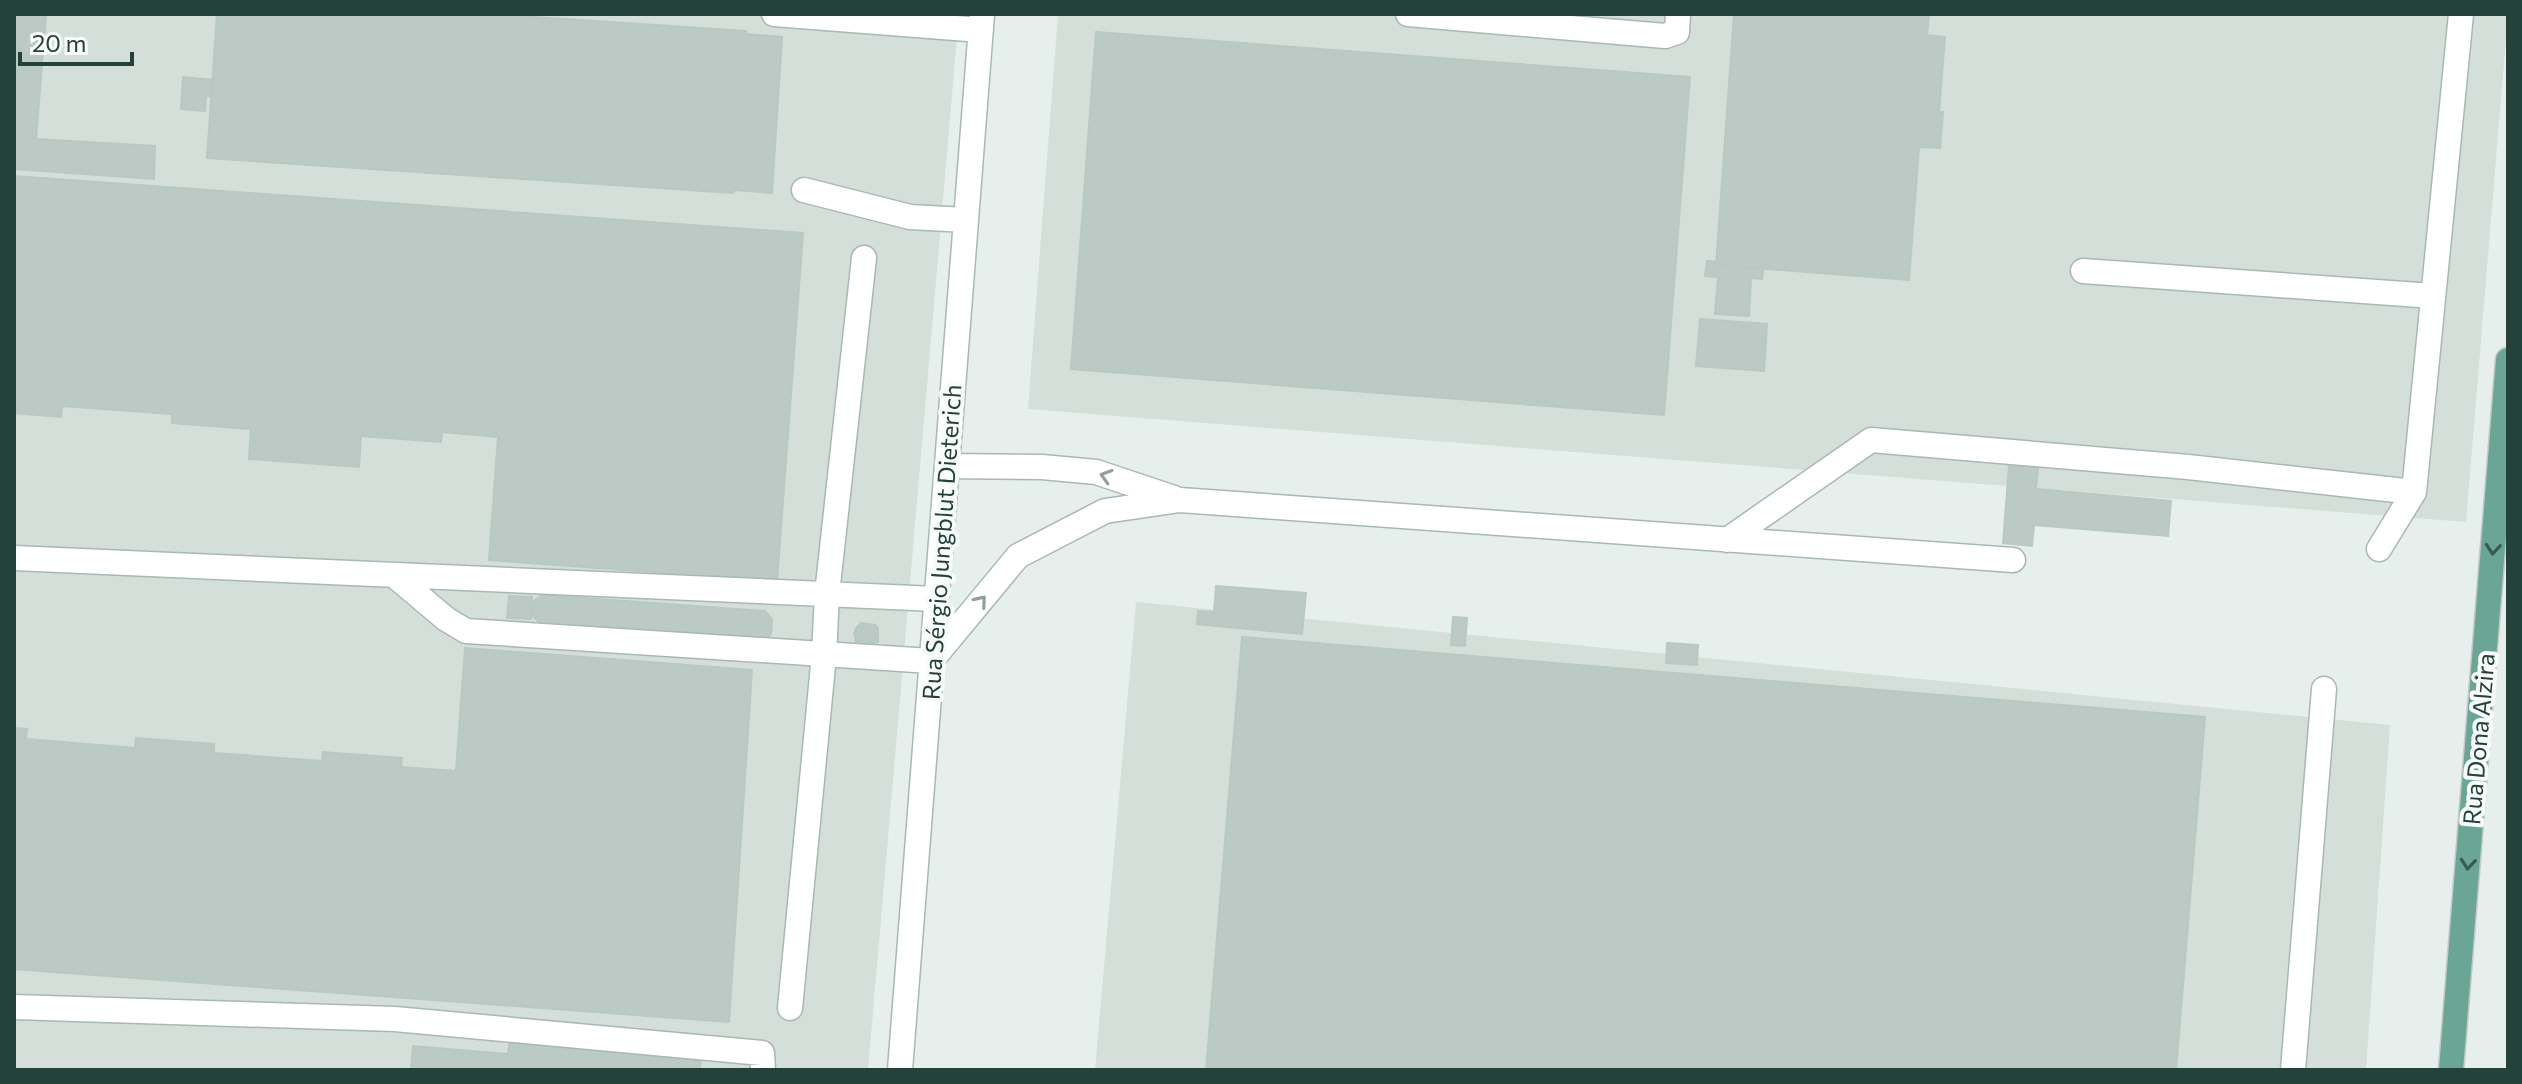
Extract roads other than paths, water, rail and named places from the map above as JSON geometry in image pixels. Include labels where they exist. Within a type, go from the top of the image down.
[{"type":"main road","name":"Rua Dona Alzira","points":[[2451,1070],[2508,360]]},
{"type":"street","points":[[774,14],[981,22]]},
{"type":"street","points":[[1408,14],[1665,36],[1677,32],[1678,14]]},
{"type":"street","points":[[2379,549],[2414,492],[2461,14]]},
{"type":"street","name":"Rua Sérgio Jungblut Dieterich","points":[[900,1070],[981,22]]},
{"type":"street","points":[[804,190],[910,217],[966,220]]},
{"type":"street","points":[[790,1008],[824,655],[827,594],[864,258]]},
{"type":"street","points":[[2083,271],[2433,296]]},
{"type":"street","points":[[1727,540],[1871,440],[2188,467],[2414,492]]},
{"type":"street","points":[[947,466],[1042,467],[1096,472],[1180,500]]},
{"type":"street","points":[[395,576],[446,619],[466,631],[931,661],[1018,556],[1105,511],[1180,500],[2013,560]]},
{"type":"street","points":[[14,558],[936,599]]},
{"type":"street","points":[[2293,1070],[2324,689]]},
{"type":"street","points":[[14,1007],[395,1019],[762,1053],[763,1070]]}]
